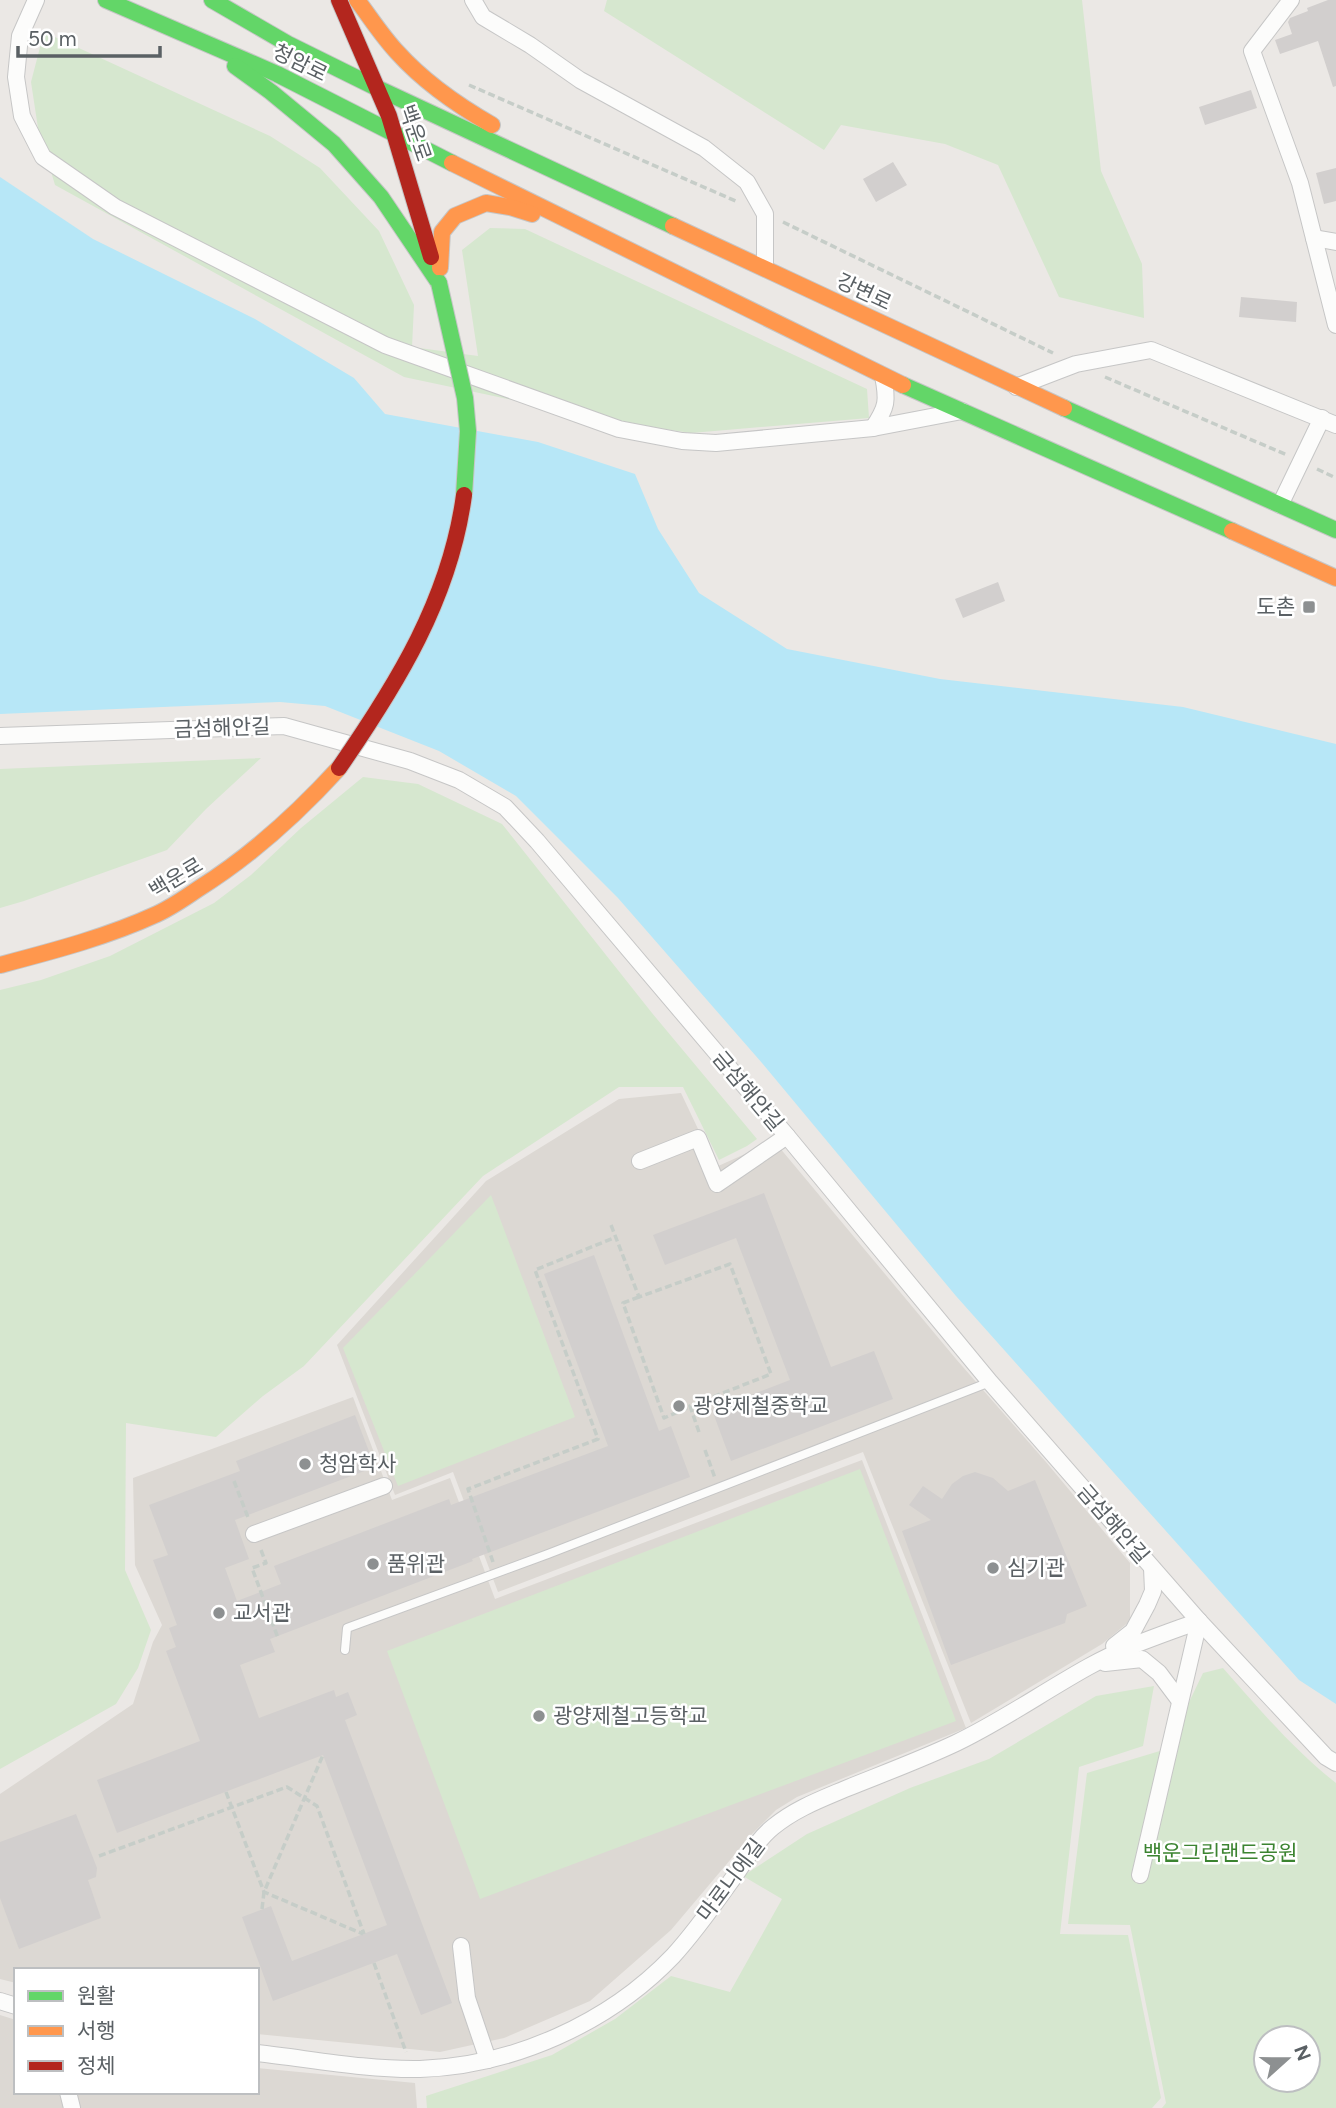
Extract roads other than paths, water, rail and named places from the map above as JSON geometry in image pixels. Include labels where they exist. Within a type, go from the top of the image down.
[{"type":"main road","name":"청암로","points":[[106,0],[277,74],[395,135]]},
{"type":"main road","name":"청암로","points":[[212,0],[288,44],[377,88]]},
{"type":"main road","name":"백운로","points":[[0,965],[97,938],[154,915],[217,878],[275,834],[339,768],[385,701],[412,655],[445,579],[464,501],[465,397],[439,283],[395,135],[339,0]]},
{"type":"main road","points":[[357,0],[387,41],[427,80],[466,111],[634,207]]},
{"type":"main road","points":[[199,40],[271,92],[334,144],[381,197],[439,283]]},
{"type":"main road","name":"강변로","points":[[377,88],[1016,387],[1336,530]]},
{"type":"main road","points":[[395,135],[883,376],[1336,578]]},
{"type":"main road","points":[[439,283],[442,232],[455,216],[486,203],[510,207],[618,243]]},
{"type":"street","points":[[36,0],[20,36],[16,77],[22,116],[43,158],[115,207],[385,345],[619,429],[682,441],[716,443],[873,428],[962,411]]},
{"type":"street","points":[[472,0],[483,17],[530,45],[580,80],[704,148],[747,182],[765,214],[765,268]]},
{"type":"street","points":[[1291,0],[1252,51],[1300,183],[1336,325]]},
{"type":"street","points":[[1314,238],[1336,242]]},
{"type":"street","points":[[1016,387],[1076,364],[1151,350],[1329,421],[1302,461],[1280,505]]},
{"type":"street","points":[[873,428],[884,412],[887,397],[883,376]]},
{"type":"street","name":"금섬해안길","points":[[0,736],[284,726],[410,761],[459,780],[505,807],[537,841],[787,1136],[990,1382],[1199,1621],[1326,1757],[1336,1763]]},
{"type":"street","points":[[640,1161],[698,1138],[717,1184],[787,1136]]},
{"type":"street","points":[[254,1534],[384,1486]]},
{"type":"street","points":[[1089,1666],[1133,1631],[1153,1591],[1152,1568]]},
{"type":"street","points":[[1140,1875],[1199,1621]]},
{"type":"street","name":"마로니에길","points":[[259,2053],[374,2067],[420,2069],[488,2060],[564,2033],[589,2021],[627,1996],[673,1956],[771,1828],[799,1808],[952,1745],[986,1729],[1089,1666],[1133,1644],[1199,1621]]},
{"type":"street","points":[[1089,1666],[1142,1659],[1159,1673],[1180,1701]]},
{"type":"street","points":[[461,1946],[467,1998],[488,2060]]},
{"type":"lane","points":[[345,1650],[347,1628],[497,1573],[990,1382]]},
{"type":"water","points":[[0,177],[93,239],[255,319],[354,378],[385,414],[538,442],[635,474],[658,529],[699,593],[787,649],[940,679],[1183,707],[1336,744],[1336,1704],[1299,1680],[956,1296],[762,1063],[618,898],[516,796],[439,751],[325,706],[280,702],[0,714]]},
{"type":"place","name":"도촌","points":[[1309,607]]},
{"type":"place","name":"광양제철중학교","points":[[679,1406]]},
{"type":"place","name":"청암학사","points":[[305,1464]]},
{"type":"place","name":"품위관","points":[[373,1564]]},
{"type":"place","name":"심기관","points":[[993,1568]]},
{"type":"place","name":"교서관","points":[[219,1613]]},
{"type":"place","name":"광양제철고등학교","points":[[539,1716]]},
{"type":"park label","name":"백운그린랜드공원","points":[[1220,1853]]}]
